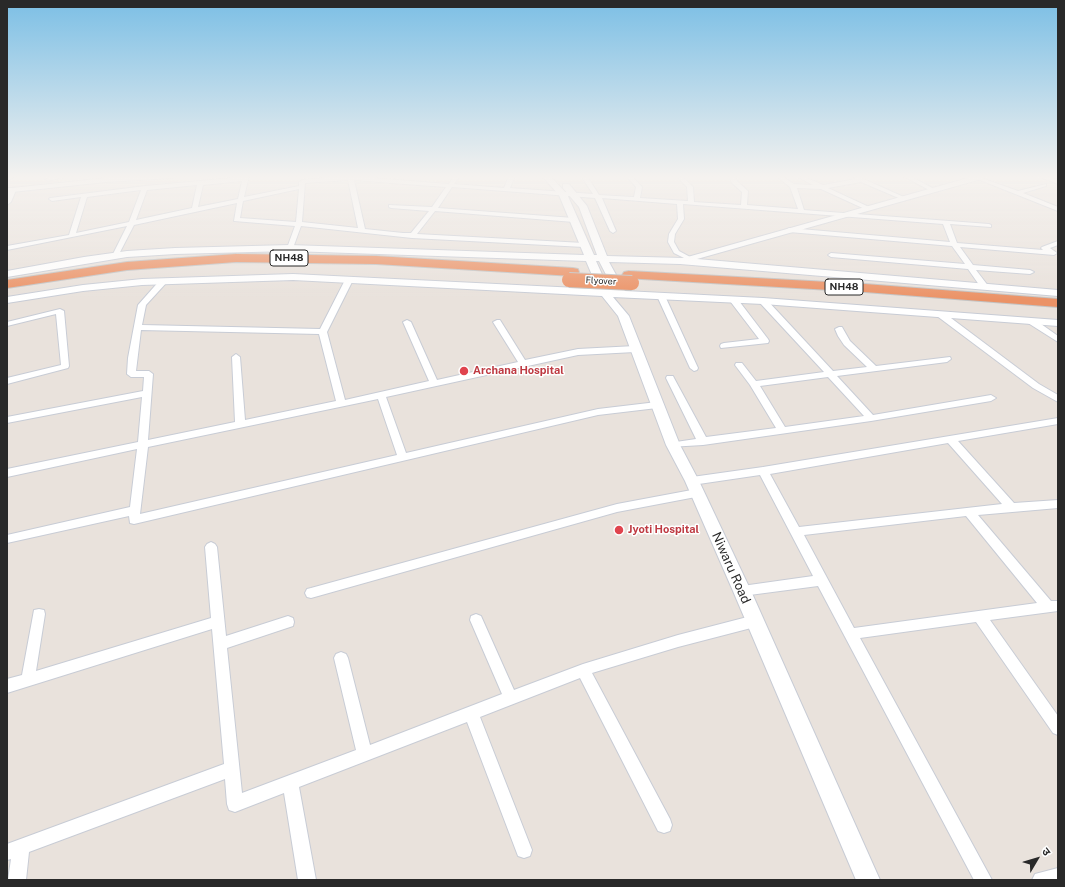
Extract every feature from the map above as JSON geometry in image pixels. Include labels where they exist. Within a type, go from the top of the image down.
[{"type":"highway","name":"NH48","points":[[7,284],[127,266],[236,258],[376,260],[571,276]]},
{"type":"highway","name":"NH48","points":[[7,293],[131,275],[237,266],[311,267],[571,276]]},
{"type":"highway","name":"Flyover","points":[[571,276],[631,279]]},
{"type":"highway","name":"NH48","points":[[631,279],[865,288],[1058,304]]},
{"type":"highway","name":"NH48","points":[[631,279],[1058,314]]},
{"type":"street","points":[[72,236],[78,217]]},
{"type":"street","points":[[115,256],[134,217]]},
{"type":"street","points":[[7,248],[72,236],[154,217]]},
{"type":"street","points":[[237,217],[236,220],[299,224],[412,236],[584,245]]},
{"type":"street","points":[[290,248],[299,224],[299,217]]},
{"type":"street","points":[[359,217],[362,231]]},
{"type":"street","points":[[412,236],[427,217]]},
{"type":"street","points":[[537,217],[574,220]]},
{"type":"street","points":[[587,217],[603,259],[622,294],[623,316]]},
{"type":"street","points":[[607,217],[613,231]]},
{"type":"street","points":[[681,217],[672,234],[670,242],[676,252],[685,260]]},
{"type":"street","points":[[685,260],[835,217]]},
{"type":"street","points":[[879,217],[989,226]]},
{"type":"street","name":"Niwaru Road","points":[[574,220],[605,293],[623,316],[673,445],[695,487],[742,591],[867,880]]},
{"type":"street","points":[[946,222],[955,244],[985,287]]},
{"type":"street","points":[[789,230],[1056,254]]},
{"type":"street","points":[[1056,254],[1044,248],[1058,243]]},
{"type":"street","points":[[7,274],[115,256],[175,251],[290,248],[603,259],[685,260],[1058,293]]},
{"type":"street","points":[[831,255],[1030,272]]},
{"type":"street","points":[[7,300],[83,288],[164,281],[293,277],[733,299],[1058,323]]},
{"type":"street","points":[[342,403],[323,332],[349,280]]},
{"type":"street","points":[[164,281],[142,305],[132,358],[131,374],[148,374],[143,445],[134,520],[598,412],[657,405]]},
{"type":"street","points":[[661,296],[694,368]]},
{"type":"street","points":[[724,346],[765,340],[733,299]]},
{"type":"street","points":[[763,301],[833,375],[871,418]]},
{"type":"street","points":[[7,324],[60,311],[65,366],[7,381]]},
{"type":"street","points":[[940,314],[1036,386],[1058,399]]},
{"type":"street","points":[[1031,321],[1058,340]]},
{"type":"street","points":[[407,322],[434,383]]},
{"type":"street","points":[[497,322],[523,363]]},
{"type":"street","points":[[138,327],[235,328],[323,332]]},
{"type":"street","points":[[840,329],[842,336],[847,343],[874,369]]},
{"type":"street","points":[[7,473],[381,395],[578,352],[635,349]]},
{"type":"street","points":[[236,357],[240,424]]},
{"type":"street","points":[[754,384],[833,375],[947,359]]},
{"type":"street","points":[[739,364],[754,384],[782,430]]},
{"type":"street","points":[[670,378],[703,442]]},
{"type":"street","points":[[7,420],[147,393]]},
{"type":"street","points":[[381,395],[403,458]]},
{"type":"street","points":[[673,445],[871,418],[991,398]]},
{"type":"street","points":[[311,593],[617,508],[763,471],[1058,421]]},
{"type":"street","points":[[950,439],[1011,507]]},
{"type":"street","points":[[763,471],[983,880]]},
{"type":"street","points":[[796,532],[970,513],[1011,507],[1058,504]]},
{"type":"street","points":[[7,539],[136,510]]},
{"type":"street","points":[[970,513],[1053,606]]},
{"type":"street","points":[[211,547],[235,804],[583,670],[678,641],[755,621]]},
{"type":"street","points":[[742,591],[822,580]]},
{"type":"street","points":[[851,634],[1053,606]]},
{"type":"street","points":[[28,680],[39,614]]},
{"type":"street","points":[[979,616],[1058,728]]},
{"type":"street","points":[[476,620],[511,698]]},
{"type":"street","points":[[7,686],[218,622]]},
{"type":"street","points":[[220,644],[288,622]]},
{"type":"street","points":[[341,658],[365,754]]},
{"type":"street","points":[[583,670],[664,825]]},
{"type":"street","points":[[471,713],[524,850]]},
{"type":"street","points":[[17,880],[14,850],[232,768]]},
{"type":"street","points":[[290,783],[307,880]]},
{"type":"street","points":[[1041,880],[1058,877]]},
{"type":"place","name":"Archana Hospital","points":[[464,371]]},
{"type":"place","name":"Jyoti Hospital","points":[[619,530]]}]
